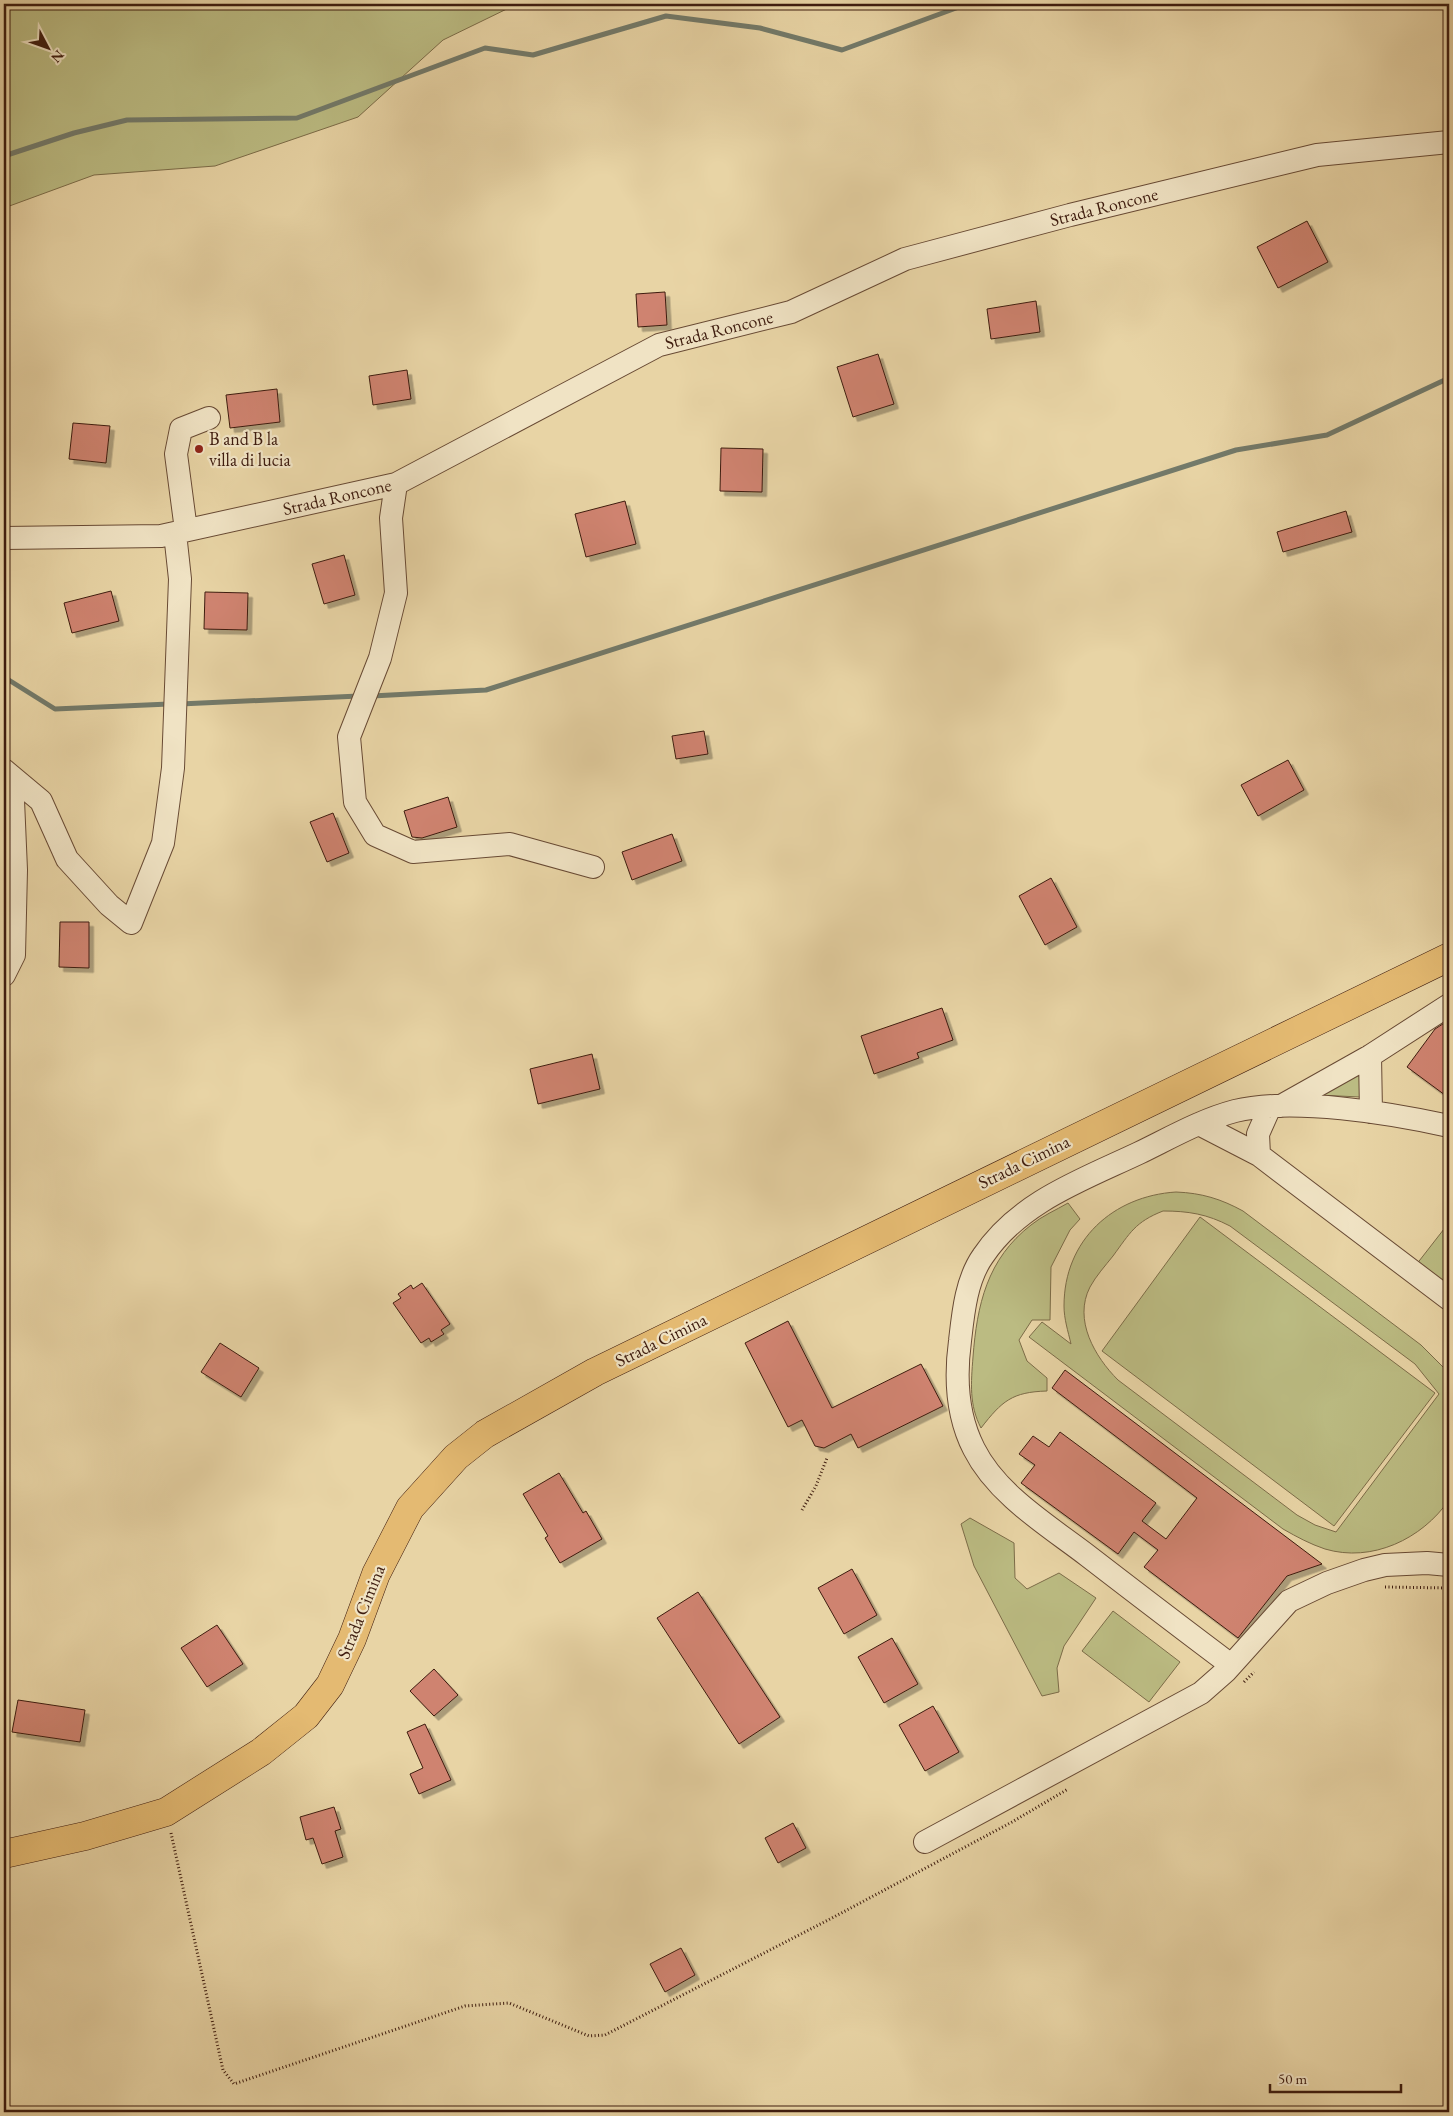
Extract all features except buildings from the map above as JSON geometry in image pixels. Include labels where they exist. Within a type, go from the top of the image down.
[{"type":"main road","name":"Strada Cimina","points":[[4,1854],[85,1836],[166,1812],[261,1752],[306,1716],[330,1685],[352,1639],[376,1574],[410,1508],[456,1457],[485,1434],[595,1372],[1449,957]]},
{"type":"street","name":"Strada Roncone","points":[[4,538],[160,536],[396,484],[659,345],[791,312],[906,259],[1070,215],[1316,155],[1449,142]]},
{"type":"street","points":[[4,770],[41,801],[67,859],[109,905],[131,923],[163,843],[174,768],[181,532],[176,454],[181,429],[209,418]]},
{"type":"street","points":[[396,484],[391,518],[396,593],[380,658],[349,737],[355,802],[376,835],[413,852],[510,844],[593,868]]},
{"type":"street","points":[[4,781],[13,800],[16,870],[14,955],[4,975]]},
{"type":"street","points":[[1259,1155],[1258,1134],[1275,1106],[1370,1056],[1449,1005]]},
{"type":"street","points":[[1370,1056],[1371,1112]]},
{"type":"street","points":[[1237,1674],[1035,1516],[997,1483],[974,1450],[958,1402],[958,1353],[965,1303],[980,1259],[1008,1225],[1044,1198],[1199,1124],[1236,1111],[1275,1106],[1371,1112],[1449,1126]]},
{"type":"street","points":[[1199,1124],[1259,1155],[1449,1299]]},
{"type":"street","points":[[925,1842],[1237,1674],[1289,1601],[1364,1570],[1386,1565],[1427,1563],[1449,1565]]},
{"type":"path","points":[[802,1510],[816,1486],[827,1458]]},
{"type":"path","points":[[1378,1587],[1449,1588]]},
{"type":"path","points":[[1237,1674],[1255,1671]]},
{"type":"path","points":[[166,1812],[223,2070],[234,2084],[465,2006],[509,2003],[589,2036],[606,2035],[629,2025],[994,1832],[1070,1788]]},
{"type":"green space","points":[[4,4],[517,4],[443,40],[358,117],[215,166],[94,175],[4,208]]},
{"type":"green space","points":[[1361,1072],[1360,1097],[1318,1095]]},
{"type":"green space","points":[[1176,1192],[1203,1195],[1243,1211],[1421,1345],[1446,1370],[1449,1375],[1449,1500],[1425,1526],[1410,1536],[1378,1550],[1343,1553],[1314,1545],[1283,1529],[1029,1337],[1042,1322],[1071,1344],[1064,1311],[1066,1282],[1073,1261],[1083,1242],[1096,1226],[1113,1212],[1132,1202],[1153,1195]],"holes":[[[1163,1211],[1205,1216],[1230,1226],[1415,1364],[1439,1394],[1336,1532],[1315,1525],[1297,1515],[1118,1380],[1109,1371],[1095,1349],[1085,1325],[1085,1300],[1090,1287],[1139,1224]]]},
{"type":"green space","points":[[1068,1203],[1080,1219],[1070,1230],[1051,1267],[1050,1320],[1032,1320],[1019,1340],[1027,1361],[1047,1378],[1047,1391],[1025,1393],[1016,1396],[995,1411],[981,1428],[974,1411],[972,1376],[978,1319],[987,1284],[994,1268],[1016,1238],[1035,1222]]},
{"type":"green space","points":[[1200,1217],[1435,1393],[1334,1526],[1102,1351]]},
{"type":"green space","points":[[1444,1229],[1449,1233],[1449,1290],[1416,1265]]},
{"type":"green space","points":[[970,1518],[1014,1543],[1015,1578],[1027,1589],[1059,1573],[1096,1598],[1064,1646],[1057,1668],[1059,1692],[1042,1696],[974,1566],[961,1524]]},
{"type":"green space","points":[[1113,1611],[1180,1662],[1149,1702],[1082,1651]]},
{"type":"waterway","points":[[4,156],[74,133],[127,120],[297,118],[485,48],[533,55],[666,16],[760,28],[842,50],[967,4]]},
{"type":"waterway","points":[[372,696],[486,690],[1236,450],[1327,435],[1449,378]]},
{"type":"waterway","points":[[4,677],[55,709],[169,704]]},
{"type":"waterway","points":[[180,704],[359,696]]},
{"type":"place","name":"B and B la villa di lucia","points":[[199,449]]}]
